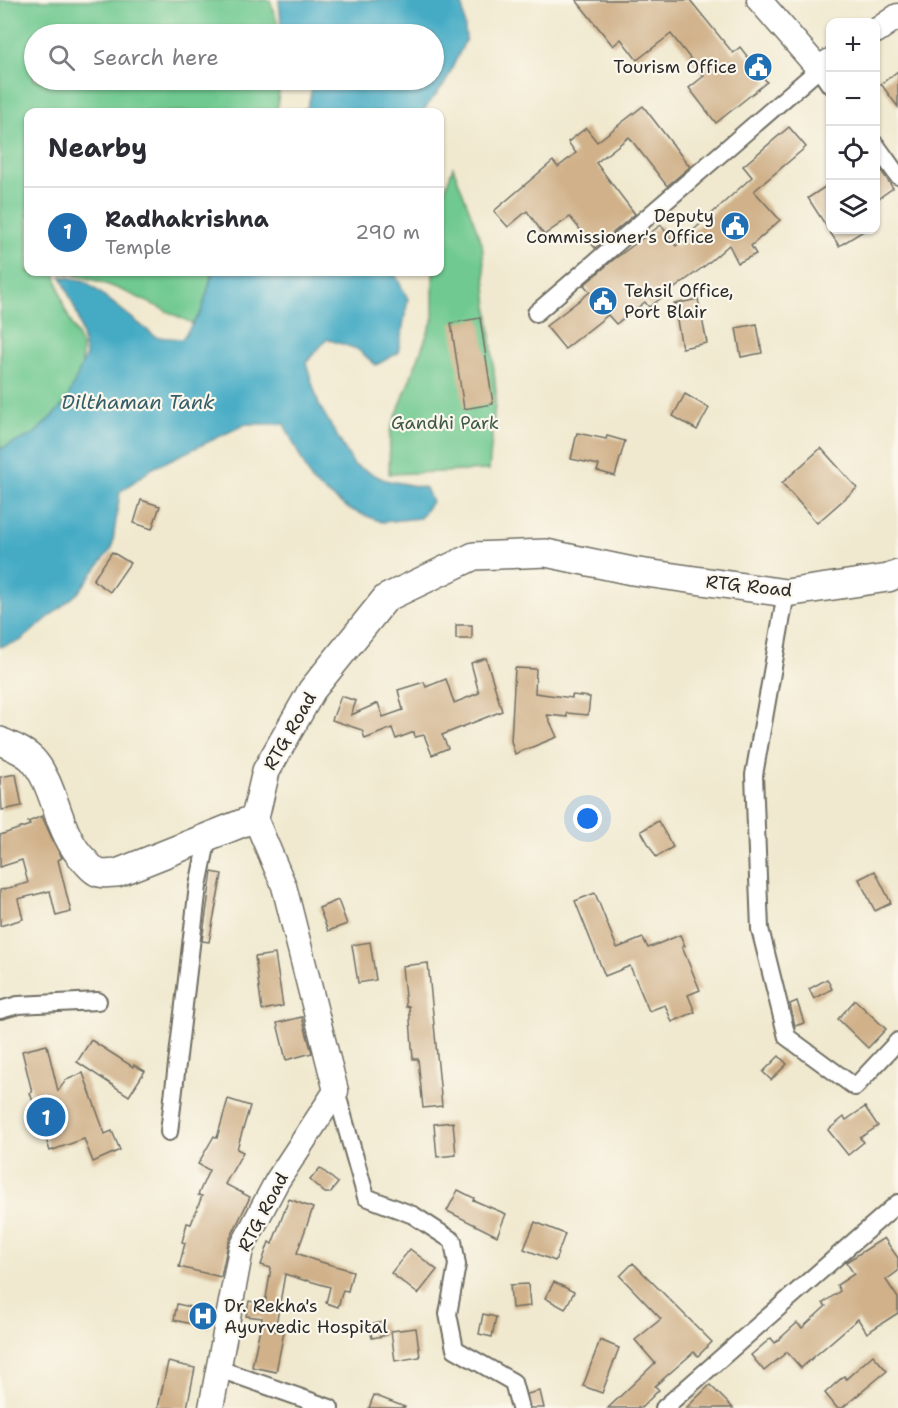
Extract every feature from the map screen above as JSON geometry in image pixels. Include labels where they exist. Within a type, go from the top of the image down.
[{"type":"main road","points":[[759,0],[826,71]]},
{"type":"main road","points":[[880,28],[898,16]]},
{"type":"main road","name":"RTG Road","points":[[255,818],[266,771],[312,690],[386,598],[474,556],[546,553],[632,571],[786,593],[888,578],[898,574]]},
{"type":"main road","points":[[0,741],[32,759],[45,781],[67,837],[79,855],[99,873],[117,873],[255,818],[284,886],[336,1091]]},
{"type":"main road","name":"RTG Road","points":[[211,1408],[241,1249],[277,1181],[336,1091]]},
{"type":"street","points":[[536,313],[826,73]]},
{"type":"street","points":[[880,151],[898,176]]},
{"type":"street","points":[[786,593],[754,775],[760,929],[787,1038],[855,1087],[898,1041]]},
{"type":"street","points":[[169,1132],[198,886],[208,837]]},
{"type":"street","points":[[0,1010],[18,1005],[98,1001]]},
{"type":"street","points":[[336,1091],[366,1197],[413,1215],[453,1241],[457,1265],[448,1314],[455,1349],[513,1382],[520,1408]]},
{"type":"street","points":[[664,1408],[898,1203]]},
{"type":"street","points":[[219,1370],[330,1408]]},
{"type":"green space","points":[[0,0],[270,0],[278,24],[24,24],[24,90],[279,90],[277,108],[24,108],[24,276],[56,276],[64,307],[82,346],[81,388],[24,451],[0,451]]},
{"type":"green space","name":"Gandhi Park","points":[[453,167],[482,243],[496,393],[489,470],[389,474],[390,432],[433,319],[433,276],[444,276],[444,193]]},
{"type":"green space","points":[[78,276],[210,276],[207,302],[198,326],[96,281]]},
{"type":"water","points":[[279,0],[462,0],[466,39],[444,84],[444,24],[281,24]]},
{"type":"water","points":[[312,90],[439,90],[425,108],[306,108]]},
{"type":"water","name":"Dilthaman Tank","points":[[61,276],[85,281],[156,337],[182,339],[201,312],[212,276],[396,276],[408,299],[398,353],[376,365],[357,349],[327,339],[306,363],[319,405],[354,465],[385,480],[426,488],[432,502],[420,518],[382,522],[349,509],[313,483],[284,424],[246,424],[153,468],[120,492],[112,548],[78,593],[20,641],[0,647],[0,449],[34,434],[66,402],[86,355],[78,316]]},
{"type":"building","points":[[576,0],[690,0],[733,53],[740,47],[767,82],[716,123],[689,88],[704,76],[671,34],[637,60],[621,39],[613,46]]},
{"type":"building","points":[[898,71],[898,107],[881,84]]},
{"type":"building","points":[[643,106],[690,167],[667,186],[629,137],[596,163],[635,214],[595,248],[570,217],[544,235],[527,211],[508,227],[494,211],[553,161],[558,167],[576,153],[568,142],[586,128],[597,142]]},
{"type":"building","points":[[789,127],[806,147],[754,191],[780,220],[751,246],[756,254],[738,263],[729,245],[649,307],[645,302],[616,324],[608,315],[565,349],[546,326],[590,292],[584,285],[613,260],[661,225],[676,246],[752,177],[743,166]]},
{"type":"building","points":[[880,169],[893,188],[880,197]]},
{"type":"building","points":[[826,186],[826,226],[808,198]]},
{"type":"building","points":[[831,234],[858,234],[839,246]]},
{"type":"building","points":[[698,299],[707,343],[682,348],[674,304]]},
{"type":"building","points":[[480,318],[493,404],[464,409],[451,323]]},
{"type":"building","points":[[757,324],[762,353],[741,357],[736,328]]},
{"type":"building","points":[[685,394],[709,408],[697,430],[673,416]]},
{"type":"building","points":[[577,433],[606,439],[607,436],[625,441],[615,476],[597,471],[599,465],[571,459]]},
{"type":"building","points":[[821,448],[857,488],[817,523],[782,483]]},
{"type":"building","points":[[141,500],[160,506],[152,529],[134,523]]},
{"type":"building","points":[[112,552],[130,563],[110,592],[93,580]]},
{"type":"building","points":[[456,625],[472,625],[472,639],[456,639]]},
{"type":"building","points":[[486,658],[502,711],[442,735],[448,748],[432,755],[424,735],[415,737],[414,732],[396,739],[392,728],[365,739],[362,730],[332,720],[341,696],[356,701],[351,715],[378,703],[383,717],[403,710],[398,690],[424,682],[426,687],[446,679],[454,703],[479,693],[471,663]]},
{"type":"building","points":[[515,668],[536,669],[535,693],[572,698],[572,695],[590,697],[588,715],[567,713],[567,717],[547,715],[557,737],[515,754],[511,741]]},
{"type":"building","points":[[16,774],[22,806],[2,810],[0,777]]},
{"type":"building","points":[[42,816],[62,858],[58,860],[71,912],[56,916],[50,891],[18,899],[23,919],[0,926],[0,890],[28,883],[22,860],[0,867],[0,835],[30,825],[28,822]]},
{"type":"building","points":[[658,821],[673,847],[656,857],[641,831]]},
{"type":"building","points":[[875,871],[891,903],[875,911],[859,879]]},
{"type":"building","points":[[212,872],[222,874],[209,942],[202,941]]},
{"type":"building","points":[[595,893],[617,948],[643,938],[648,948],[680,935],[685,946],[682,947],[700,990],[688,995],[695,1012],[672,1022],[665,1005],[649,1011],[630,966],[605,976],[575,901]]},
{"type":"building","points":[[338,900],[347,924],[328,931],[319,908]]},
{"type":"building","points":[[370,942],[376,980],[358,983],[352,945]]},
{"type":"building","points":[[275,954],[283,1006],[262,1010],[255,957]]},
{"type":"building","points":[[428,963],[442,1106],[423,1108],[418,1059],[413,1059],[409,1006],[406,1007],[402,966]]},
{"type":"building","points":[[827,979],[832,989],[814,999],[809,989]]},
{"type":"building","points":[[855,1000],[886,1029],[868,1048],[838,1019]]},
{"type":"building","points":[[797,1001],[804,1023],[795,1026],[790,1004]]},
{"type":"building","points":[[302,1017],[312,1053],[286,1060],[277,1023]]},
{"type":"building","points":[[91,1040],[133,1067],[134,1065],[145,1071],[129,1096],[77,1062]]},
{"type":"building","points":[[47,1045],[58,1091],[66,1080],[83,1073],[105,1134],[112,1131],[120,1150],[93,1162],[84,1139],[50,1151],[30,1093],[32,1092],[22,1051]]},
{"type":"building","points":[[779,1056],[787,1064],[771,1080],[763,1072]]},
{"type":"building","points":[[228,1099],[250,1106],[237,1149],[243,1152],[225,1184],[250,1197],[228,1243],[221,1277],[179,1267],[187,1223],[191,1224],[202,1196],[198,1195],[209,1170],[198,1164],[214,1136],[217,1138]]},
{"type":"building","points":[[865,1107],[878,1126],[860,1138],[864,1142],[848,1155],[828,1130],[844,1117],[846,1120]]},
{"type":"building","points":[[453,1122],[456,1155],[437,1157],[434,1124]]},
{"type":"building","points":[[320,1168],[338,1183],[330,1193],[325,1193],[310,1180]]},
{"type":"building","points":[[458,1190],[474,1198],[473,1200],[506,1214],[497,1236],[447,1211]]},
{"type":"building","points":[[289,1199],[313,1208],[297,1253],[353,1271],[348,1291],[343,1290],[338,1307],[326,1303],[330,1287],[285,1274],[275,1331],[284,1332],[276,1372],[252,1367],[262,1318],[246,1316],[249,1301],[265,1304],[271,1268],[261,1265],[269,1242],[272,1244]]},
{"type":"building","points":[[535,1222],[565,1234],[555,1261],[524,1249]]},
{"type":"building","points":[[884,1238],[898,1258],[898,1271],[886,1280],[898,1298],[898,1313],[867,1333],[858,1319],[801,1368],[787,1352],[764,1371],[751,1355],[771,1338],[775,1343],[797,1323],[802,1328],[826,1306],[823,1303],[840,1291],[837,1285],[854,1274],[846,1262]]},
{"type":"building","points":[[410,1249],[437,1270],[418,1294],[391,1273]]},
{"type":"building","points":[[633,1263],[712,1342],[698,1356],[694,1352],[655,1386],[659,1390],[641,1408],[608,1408],[655,1363],[635,1340],[661,1319],[620,1276]]},
{"type":"building","points":[[554,1282],[574,1292],[565,1309],[545,1298]]},
{"type":"building","points":[[528,1284],[530,1306],[512,1308],[510,1285]]},
{"type":"building","points":[[177,1304],[213,1312],[209,1328],[174,1320]]},
{"type":"building","points":[[483,1314],[496,1317],[492,1337],[479,1334]]},
{"type":"building","points":[[383,1322],[387,1335],[372,1338],[369,1325]]},
{"type":"building","points":[[416,1328],[420,1357],[395,1361],[391,1331]]},
{"type":"building","points":[[600,1340],[619,1348],[602,1393],[583,1386]]},
{"type":"building","points":[[873,1355],[887,1371],[842,1408],[837,1408],[825,1393],[844,1376],[846,1379]]},
{"type":"building","points":[[168,1362],[195,1368],[187,1408],[158,1408]]},
{"type":"building","points":[[710,1385],[733,1408],[686,1408]]},
{"type":"building","points":[[540,1391],[544,1408],[530,1408],[527,1394]]},
{"type":"building","points":[[374,1395],[405,1407],[369,1408]]},
{"type":"place","name":"Tourism Office","points":[[758,67]]},
{"type":"place","name":"Deputy Commissioner's Office","points":[[735,226]]},
{"type":"place","name":"Tehsil Office, Port Blair","points":[[603,301]]},
{"type":"place","name":"Radhakrishna","points":[[46,1117]]},
{"type":"place","name":"Dr. Rekha's Ayurvedic Hospital","points":[[203,1316]]}]
